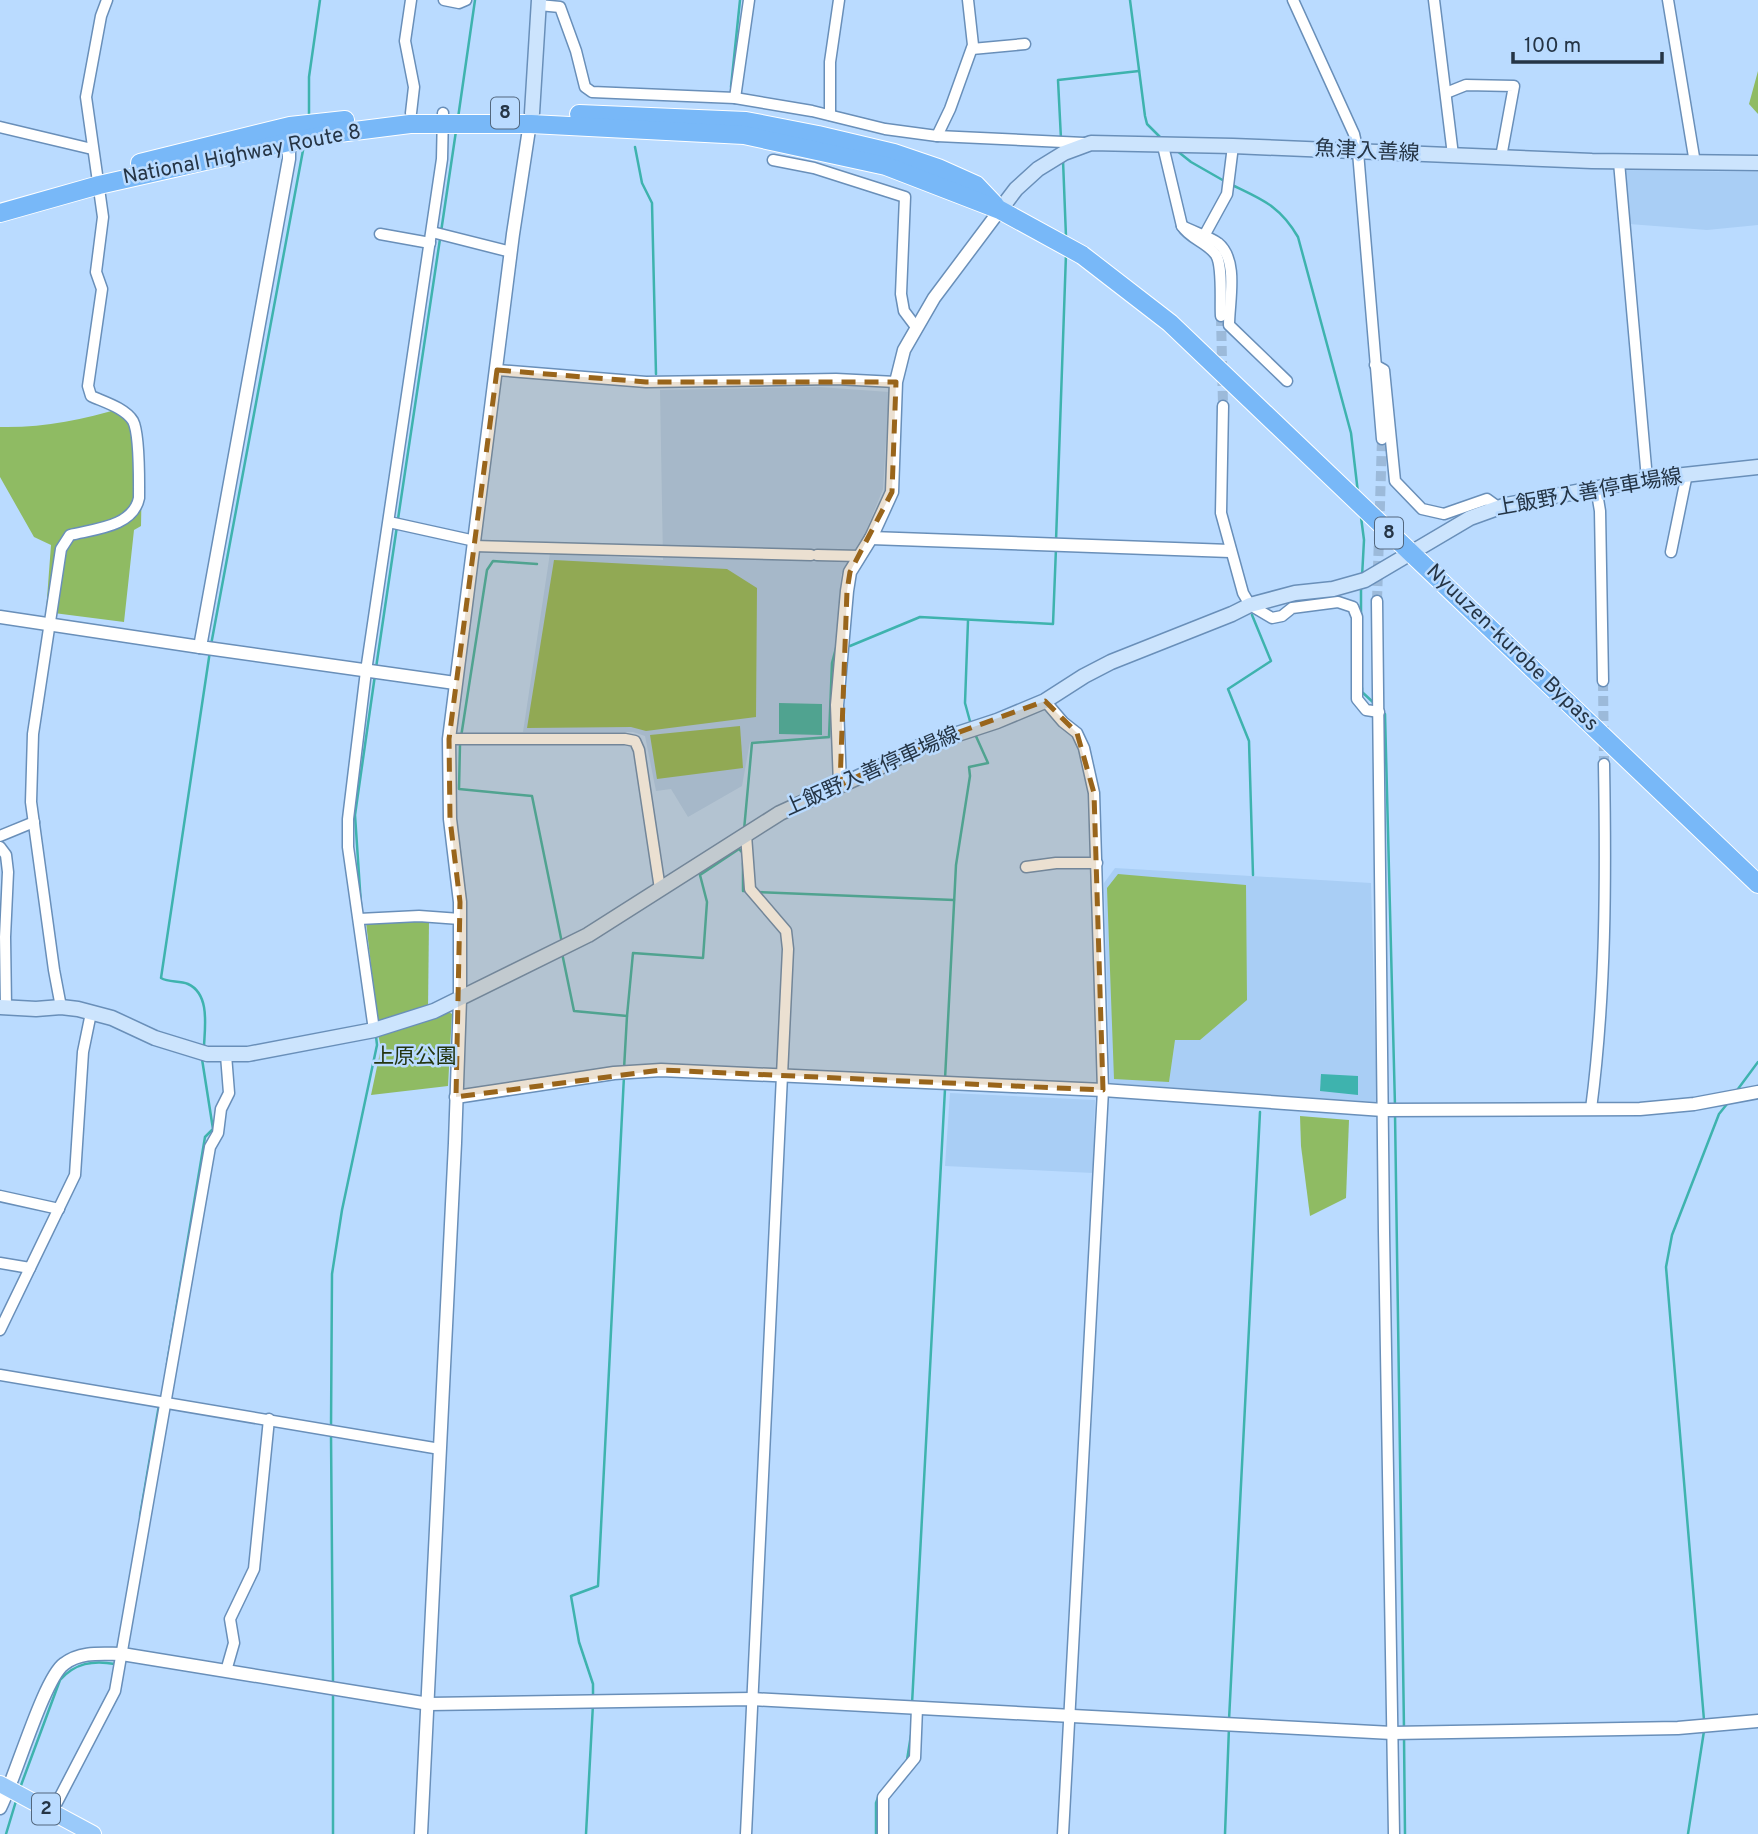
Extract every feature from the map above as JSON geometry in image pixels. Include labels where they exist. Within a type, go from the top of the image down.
[{"type":"highway","name":"National Highway Route 8","points":[[0,213],[197,148],[411,113],[443,119]]},
{"type":"highway","name":"National Highway Route 8","points":[[289,134],[331,134],[443,119],[746,121],[894,153],[938,168],[976,185],[1000,210]]},
{"type":"highway","name":"National Highway Route 8","points":[[0,201],[98,180]]},
{"type":"highway","name":"Nyuuzen-kurobe Bypass","points":[[1000,210],[1082,255],[1170,323],[1758,884]]},
{"type":"main road","points":[[531,118],[539,2]]},
{"type":"main road","name":"魚津入善線","points":[[1000,210],[1016,189],[1038,169],[1064,153],[1091,144],[1233,146],[1619,162],[1758,163]]},
{"type":"main road","name":"上飯野入善停車場線","points":[[3,1007],[61,1007],[91,1013],[112,1018],[155,1038],[195,1052],[226,1055],[260,1053],[374,1030],[434,1011],[588,935],[780,813],[921,746],[997,721],[1045,701],[1111,662],[1212,623],[1250,604],[1295,593],[1333,589],[1365,580],[1470,518],[1497,508],[1596,487],[1758,467]]},
{"type":"main road","name":"2","points":[[5,1787],[93,1834]]},
{"type":"street","points":[[61,1007],[31,802],[33,734],[49,625],[61,549],[65,540],[70,535],[116,524],[133,513],[139,498],[133,421],[122,411],[88,393],[102,289],[96,272],[103,217],[86,97],[101,16],[107,0]]},
{"type":"street","points":[[411,0],[404,41],[414,88],[411,113]]},
{"type":"street","points":[[444,0],[459,3],[466,0]]},
{"type":"street","points":[[735,98],[749,0]]},
{"type":"street","points":[[830,115],[830,62],[839,0]]},
{"type":"street","points":[[937,136],[974,45],[968,0]]},
{"type":"street","points":[[1293,0],[1354,134],[1358,152],[1382,439]]},
{"type":"street","points":[[1434,0],[1453,155]]},
{"type":"street","points":[[1668,0],[1695,163]]},
{"type":"street","points":[[539,2],[560,7],[576,51],[585,87],[592,92],[735,98],[830,115],[885,129],[937,136],[1091,144]]},
{"type":"street","points":[[972,49],[1025,44]]},
{"type":"street","points":[[1446,93],[1466,85],[1514,86],[1501,158]]},
{"type":"street","points":[[421,1834],[460,999],[460,919],[450,819],[449,739],[511,252],[531,118]]},
{"type":"street","points":[[374,1030],[348,847],[348,819],[366,671],[442,159],[443,119]]},
{"type":"street","points":[[0,127],[92,149]]},
{"type":"street","points":[[200,647],[289,159],[289,134]]},
{"type":"street","points":[[1163,146],[1182,226],[1187,234],[1216,254],[1219,264],[1221,316]]},
{"type":"street","points":[[1204,236],[1227,194],[1233,146]]},
{"type":"street","points":[[773,160],[814,168],[905,197],[901,294],[904,310],[916,327]]},
{"type":"street","points":[[1619,162],[1647,479]]},
{"type":"street","points":[[840,785],[837,705],[847,591],[850,572],[892,492],[897,383],[904,350],[934,298],[1000,210]]},
{"type":"street","points":[[1182,226],[1217,243],[1226,252],[1230,267],[1229,325],[1287,381]]},
{"type":"street","points":[[380,234],[431,237],[511,252]]},
{"type":"street","points":[[1375,365],[1384,370],[1395,481],[1422,509],[1444,514],[1487,499],[1497,508]]},
{"type":"street","points":[[497,370],[646,382],[836,379],[897,383]]},
{"type":"street","points":[[1223,406],[1222,513],[1243,593],[1250,604],[1272,618],[1282,616],[1292,608],[1338,602],[1353,607],[1357,617],[1357,699],[1366,710],[1379,712]]},
{"type":"street","points":[[1671,552],[1686,474]]},
{"type":"street","points":[[1596,487],[1600,511],[1603,681]]},
{"type":"street","points":[[388,522],[475,544],[860,556]]},
{"type":"street","points":[[870,538],[1230,551]]},
{"type":"street","points":[[1377,601],[1394,1834]]},
{"type":"street","points":[[0,617],[455,683]]},
{"type":"street","points":[[1045,701],[1063,722],[1077,733],[1084,748],[1094,793],[1103,1090],[1063,1834]]},
{"type":"street","points":[[449,739],[635,741],[639,750],[660,889]]},
{"type":"street","points":[[1591,1109],[1603,971],[1604,764]]},
{"type":"street","points":[[0,836],[34,822]]},
{"type":"street","points":[[746,835],[750,889],[786,931],[789,949],[746,1834]]},
{"type":"street","points":[[0,847],[6,855],[8,872],[3,1007]]},
{"type":"street","points":[[1026,867],[1056,863],[1097,863]]},
{"type":"street","points":[[359,919],[419,916],[460,919]]},
{"type":"street","points":[[0,1330],[75,1175],[83,1052],[91,1013]]},
{"type":"street","points":[[52,1812],[115,1691],[210,1147],[218,1133],[221,1109],[229,1093],[226,1055]]},
{"type":"street","points":[[456,1097],[614,1073],[649,1071],[1103,1090],[1383,1110],[1654,1108],[1758,1092]]},
{"type":"street","points":[[0,1196],[59,1209]]},
{"type":"street","points":[[0,1263],[30,1268]]},
{"type":"street","points":[[0,1375],[440,1448]]},
{"type":"street","points":[[226,1671],[234,1643],[230,1619],[254,1569],[268,1419]]},
{"type":"street","points":[[0,1808],[5,1787],[47,1689],[63,1664],[84,1654],[122,1654],[429,1704],[752,1699],[1392,1733],[1678,1728],[1758,1721]]},
{"type":"street","points":[[883,1834],[883,1797],[915,1758],[917,1708]]},
{"type":"highlighted area","points":[[497,370],[646,382],[896,382],[892,492],[850,572],[847,591],[840,785],[921,746],[1045,701],[1077,733],[1094,793],[1103,1090],[661,1070],[456,1097],[460,902],[450,819],[449,739]]},
{"type":"shaded area","points":[[1623,170],[1758,172],[1758,225],[1707,230],[1629,224]]},
{"type":"shaded area","points":[[819,387],[889,392],[883,489],[864,536],[841,575],[831,700],[831,739],[750,742],[742,786],[688,817],[671,789],[656,791],[645,736],[633,732],[523,732],[550,553],[663,560],[660,390]]},
{"type":"shaded area","points":[[779,703],[822,704],[822,735],[779,734]]},
{"type":"shaded area","points":[[1115,868],[1371,883],[1377,1102],[1110,1083],[1104,883]]},
{"type":"shaded area","points":[[1321,1074],[1358,1076],[1358,1095],[1320,1091]]},
{"type":"shaded area","points":[[950,1093],[1095,1100],[1093,1173],[945,1166]]},
{"type":"green space","points":[[1758,71],[1758,114],[1749,104]]},
{"type":"green space","points":[[122,408],[133,418],[142,471],[141,526],[134,530],[124,622],[46,612],[51,545],[34,537],[0,477],[0,427],[62,422]]},
{"type":"green space","points":[[554,560],[727,569],[757,588],[756,717],[646,731],[631,727],[527,728]]},
{"type":"green space","points":[[740,726],[743,768],[657,779],[650,735]]},
{"type":"green space","points":[[1118,874],[1246,885],[1247,1000],[1200,1040],[1175,1040],[1169,1082],[1114,1079],[1107,888]]},
{"type":"green space","points":[[429,921],[428,1009],[378,1026],[366,922]]},
{"type":"green space","name":"上原公園","points":[[446,1010],[452,1014],[448,1086],[371,1095],[381,1048],[378,1034]]},
{"type":"green space","points":[[1300,1116],[1349,1120],[1346,1198],[1310,1216],[1301,1146]]},
{"type":"waterway","points":[[309,118],[309,77],[320,0]]},
{"type":"waterway","points":[[458,118],[475,0]]},
{"type":"waterway","points":[[731,87],[740,0]]},
{"type":"waterway","points":[[1130,0],[1145,116],[1147,124],[1162,139]]},
{"type":"waterway","points":[[1061,139],[1058,80],[1139,71]]},
{"type":"waterway","points":[[441,232],[456,131]]},
{"type":"waterway","points":[[211,645],[304,145]]},
{"type":"waterway","points":[[635,147],[642,183],[652,203],[656,374]]},
{"type":"waterway","points":[[1176,150],[1226,182]]},
{"type":"waterway","points":[[1063,160],[1066,237]]},
{"type":"waterway","points":[[1232,185],[1277,211],[1298,237],[1351,433],[1358,493]]},
{"type":"waterway","points":[[398,519],[440,239]]},
{"type":"waterway","points":[[1056,541],[1066,254]]},
{"type":"waterway","points":[[1361,517],[1364,540],[1362,577]]},
{"type":"waterway","points":[[376,668],[397,526]]},
{"type":"waterway","points":[[850,646],[920,617],[1053,624],[1056,548]]},
{"type":"waterway","points":[[461,737],[487,570],[493,561],[537,564]]},
{"type":"waterway","points":[[1361,587],[1361,615]]},
{"type":"waterway","points":[[1252,615],[1271,661],[1228,689],[1249,741],[1253,875]]},
{"type":"waterway","points":[[968,621],[965,703],[971,725]]},
{"type":"waterway","points":[[744,830],[752,743],[829,737],[832,663],[836,648]]},
{"type":"waterway","points":[[204,1046],[205,1011],[200,995],[188,984],[161,978],[210,651]]},
{"type":"waterway","points":[[361,905],[355,815],[375,675]]},
{"type":"waterway","points":[[1362,688],[1362,692],[1375,704]]},
{"type":"waterway","points":[[1382,712],[1385,714],[1395,1106]]},
{"type":"waterway","points":[[945,1079],[956,865],[970,776],[969,767],[988,763],[975,734]]},
{"type":"waterway","points":[[460,744],[459,789],[532,796],[562,943]]},
{"type":"waterway","points":[[627,1016],[633,953],[703,958],[707,902],[700,875],[739,849],[743,853]]},
{"type":"waterway","points":[[743,863],[743,891],[746,891]]},
{"type":"waterway","points":[[756,892],[954,900]]},
{"type":"waterway","points":[[562,953],[574,1011],[627,1016],[624,1069]]},
{"type":"waterway","points":[[331,1428],[332,1274],[342,1210],[377,1045],[376,1036]]},
{"type":"waterway","points":[[167,1364],[205,1137],[213,1129],[202,1059]]},
{"type":"waterway","points":[[1735,1093],[1758,1062]]},
{"type":"waterway","points":[[593,1698],[593,1684],[579,1642],[571,1596],[598,1586],[624,1076]]},
{"type":"waterway","points":[[912,1704],[945,1089]]},
{"type":"waterway","points":[[1704,1720],[1666,1267],[1672,1235],[1719,1114],[1727,1104]]},
{"type":"waterway","points":[[1229,1720],[1260,1112]]},
{"type":"waterway","points":[[1395,1113],[1404,1729]]},
{"type":"waterway","points":[[140,1516],[159,1405]]},
{"type":"waterway","points":[[331,1434],[333,1683]]},
{"type":"waterway","points":[[20,1788],[60,1680],[78,1666],[99,1662],[115,1664],[115,1660]]},
{"type":"waterway","points":[[333,1693],[333,1834]]},
{"type":"waterway","points":[[586,1834],[593,1704]]},
{"type":"waterway","points":[[1225,1834],[1229,1727]]},
{"type":"waterway","points":[[1688,1834],[1704,1731]]},
{"type":"waterway","points":[[907,1760],[911,1735]]},
{"type":"waterway","points":[[1404,1736],[1405,1834]]},
{"type":"waterway","points":[[876,1834],[876,1803],[879,1795]]},
{"type":"waterway","points":[[6,1834],[16,1801]]},
{"type":"tunnel","points":[[1221,316],[1223,406]]},
{"type":"tunnel","points":[[1377,601],[1382,439]]},
{"type":"tunnel","points":[[1603,681],[1604,764]]}]
